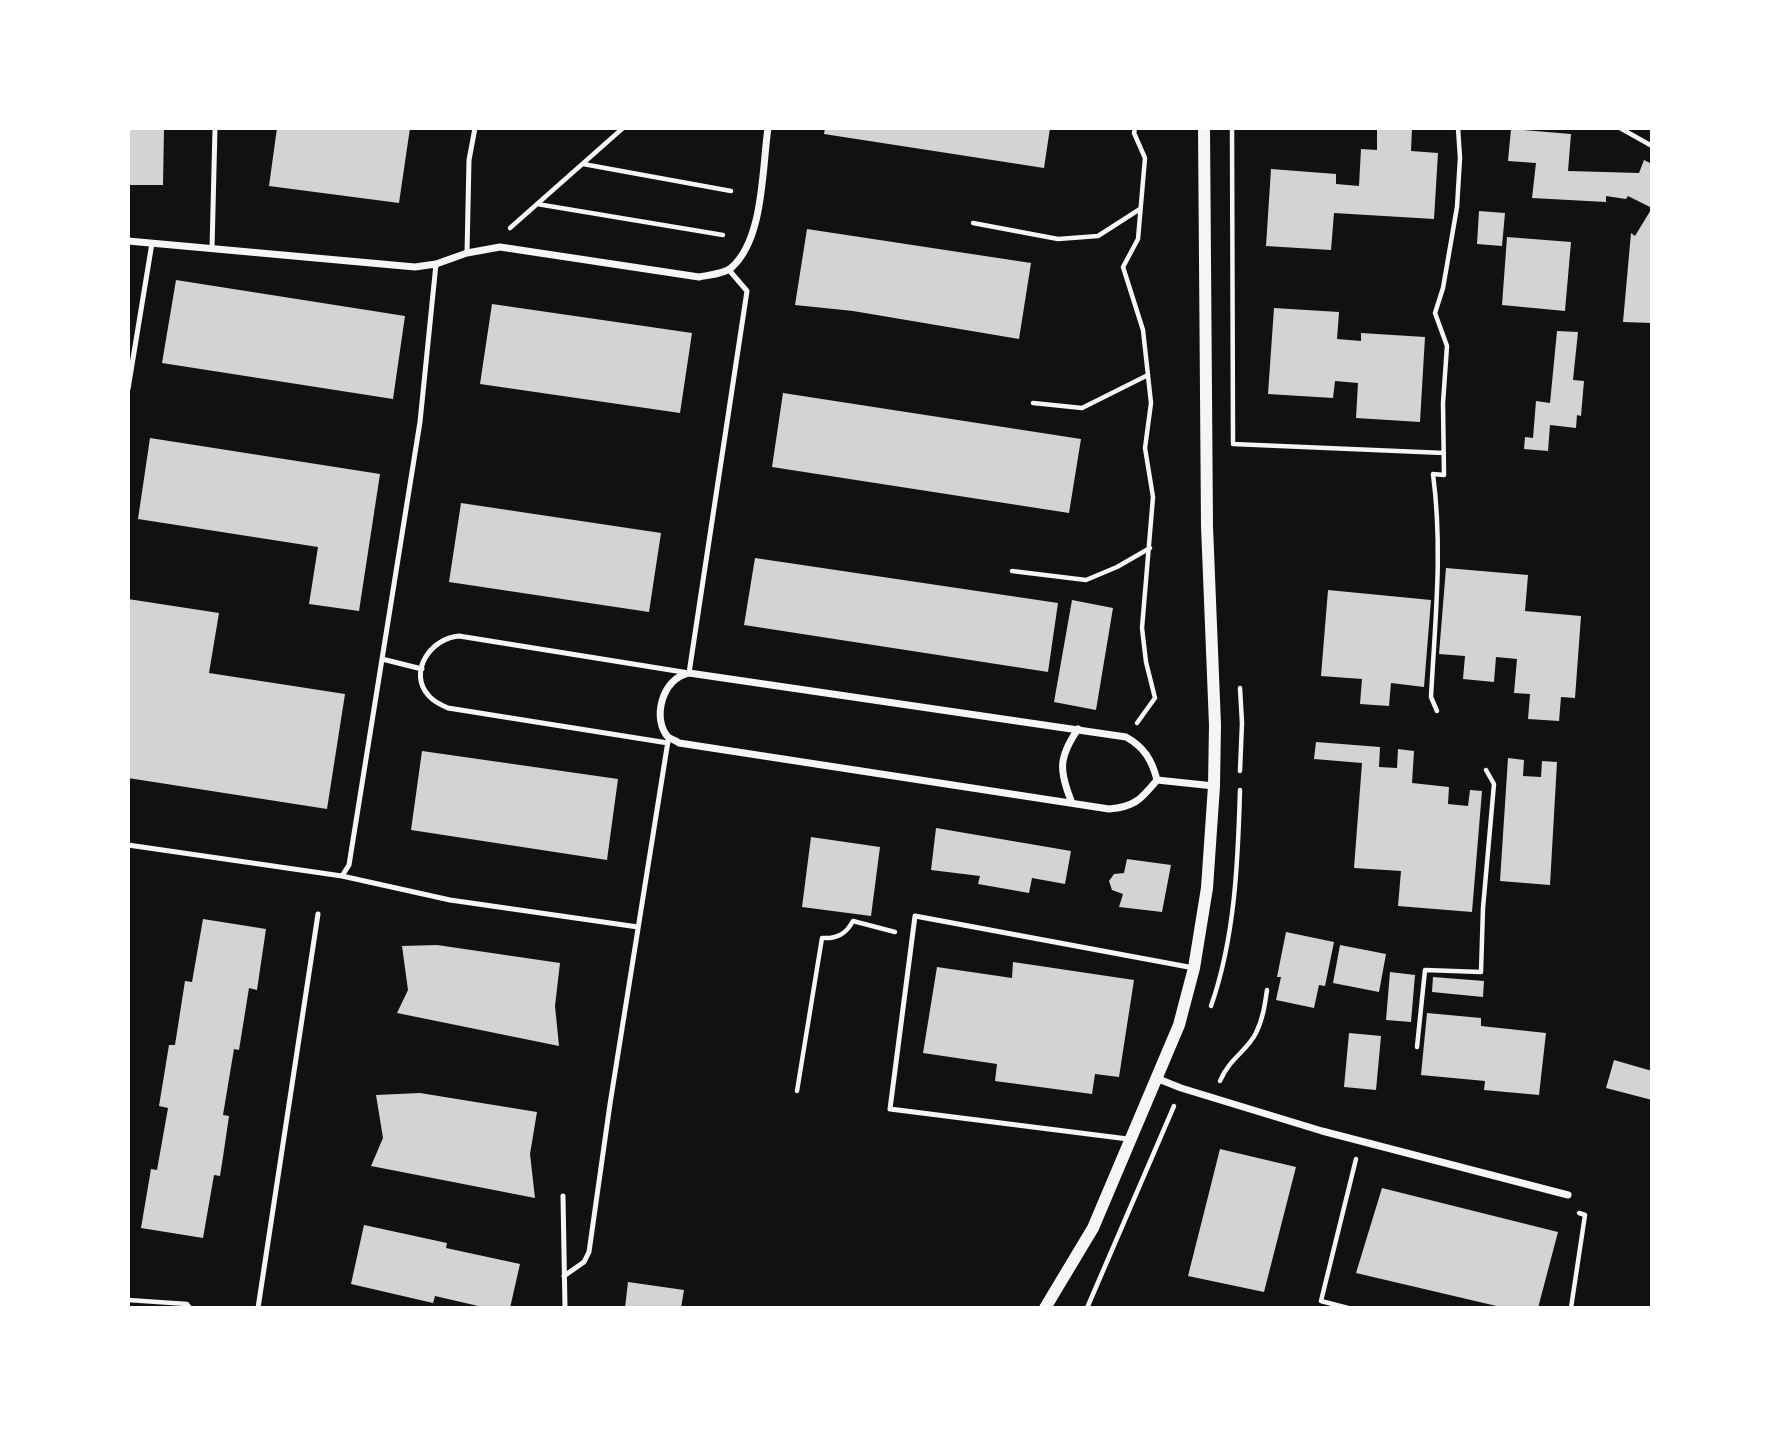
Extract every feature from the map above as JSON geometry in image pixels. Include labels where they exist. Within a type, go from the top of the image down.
[{"type":"street","points":[[128,241],[390,266],[436,264],[467,253],[500,247],[699,277],[729,270],[748,246],[760,195],[768,128]]},
{"type":"street","points":[[1045,1308],[1093,1228],[1179,1025],[1194,968],[1207,888],[1215,724],[1207,526],[1204,128]]},
{"type":"street","points":[[689,673],[1126,737],[1139,745],[1154,767],[1157,780],[1146,793],[1126,807],[1109,808],[668,741],[661,717],[666,687],[681,674],[689,673]]},
{"type":"street","points":[[1072,803],[1063,779],[1062,759],[1079,729]]},
{"type":"street","points":[[1157,780],[1214,786]]},
{"type":"street","points":[[1156,1078],[1360,1142],[1565,1194]]},
{"type":"lane","points":[[212,249],[215,128]]},
{"type":"lane","points":[[467,253],[470,160],[475,128]]},
{"type":"lane","points":[[128,389],[152,243]]},
{"type":"lane","points":[[342,876],[349,865],[420,422],[436,264]]},
{"type":"lane","points":[[564,1276],[584,1262],[589,1252],[668,741],[448,708],[429,696],[424,688],[422,669],[427,653],[434,645],[449,637],[459,636],[689,673],[747,291],[729,270]]},
{"type":"lane","points":[[382,659],[422,669]]},
{"type":"lane","points":[[128,845],[342,876],[450,900],[638,928]]},
{"type":"lane","points":[[258,1308],[318,914]]},
{"type":"lane","points":[[1131,1140],[890,1109],[915,916],[1194,968]]},
{"type":"lane","points":[[563,1196],[565,1308]]},
{"type":"path","points":[[500,247],[507,231],[622,128]]},
{"type":"path","points":[[1126,737],[1155,698],[1146,663],[1142,628],[1153,497],[1145,448],[1151,403],[1143,330],[1123,267],[1138,239],[1145,159],[1135,128]]},
{"type":"path","points":[[1437,711],[1431,697],[1438,599],[1438,518],[1433,474],[1444,475],[1447,346],[1434,313],[1443,288],[1457,207],[1460,158],[1458,128]]},
{"type":"path","points":[[1619,128],[1652,146]]},
{"type":"path","points":[[582,164],[731,191]]},
{"type":"path","points":[[537,205],[723,235]]},
{"type":"path","points":[[973,223],[1058,239],[1098,236],[1140,209]]},
{"type":"path","points":[[1033,403],[1082,408],[1148,376]]},
{"type":"path","points":[[1233,444],[1444,453]]},
{"type":"path","points":[[1012,570],[1086,580],[1150,548]]},
{"type":"path","points":[[1416,1047],[1425,970],[1481,972],[1483,908],[1494,784],[1486,770]]},
{"type":"path","points":[[797,1091],[822,938],[831,939],[846,933],[853,921],[912,937]]},
{"type":"path","points":[[1213,1098],[1228,1064],[1255,1035],[1263,1016],[1268,990]]},
{"type":"path","points":[[1348,1308],[1321,1301],[1360,1142]]},
{"type":"path","points":[[1565,1194],[1559,1207],[1585,1215],[1571,1308]]},
{"type":"path","points":[[128,1300],[187,1304],[190,1308]]},
{"type":"building","points":[[128,128],[164,128],[163,185],[128,185]]},
{"type":"building","points":[[277,128],[410,128],[399,203],[269,186]]},
{"type":"building","points":[[825,128],[1050,128],[1044,168],[824,134]]},
{"type":"building","points":[[1377,128],[1412,128],[1411,151],[1438,153],[1434,219],[1334,213],[1331,250],[1266,246],[1271,169],[1336,174],[1336,184],[1359,186],[1361,149],[1377,150]]},
{"type":"building","points":[[1511,129],[1571,134],[1568,171],[1639,173],[1644,160],[1652,164],[1652,208],[1628,196],[1626,199],[1606,196],[1606,202],[1532,198],[1536,163],[1508,161]]},
{"type":"building","points":[[1652,208],[1652,323],[1623,322],[1631,233],[1635,236]]},
{"type":"building","points":[[1479,211],[1505,213],[1502,246],[1477,244]]},
{"type":"building","points":[[807,229],[1031,263],[1019,339],[853,311],[795,305]]},
{"type":"building","points":[[1507,237],[1571,242],[1565,311],[1502,305]]},
{"type":"building","points":[[176,280],[405,316],[393,399],[162,363]]},
{"type":"building","points":[[492,304],[692,333],[680,413],[480,384]]},
{"type":"building","points":[[1274,308],[1339,312],[1337,339],[1361,341],[1361,333],[1425,337],[1420,422],[1356,418],[1358,383],[1335,381],[1333,398],[1268,394]]},
{"type":"building","points":[[1557,331],[1578,332],[1573,380],[1584,381],[1581,416],[1577,415],[1576,428],[1550,425],[1548,451],[1524,449],[1525,437],[1533,438],[1536,401],[1550,403]]},
{"type":"building","points":[[783,393],[1081,439],[1069,513],[772,467]]},
{"type":"building","points":[[150,438],[380,474],[359,611],[309,604],[318,547],[138,519]]},
{"type":"building","points":[[461,503],[661,533],[649,612],[449,582]]},
{"type":"building","points":[[755,558],[1058,603],[1048,672],[744,625]]},
{"type":"building","points":[[1446,568],[1528,575],[1525,611],[1581,616],[1575,698],[1561,697],[1559,721],[1528,719],[1530,694],[1514,693],[1517,659],[1496,657],[1494,682],[1463,679],[1465,656],[1439,654]]},
{"type":"building","points":[[1328,590],[1431,600],[1424,687],[1391,683],[1389,706],[1360,704],[1362,679],[1321,676]]},
{"type":"building","points":[[128,599],[219,613],[209,673],[345,694],[327,809],[128,778]]},
{"type":"building","points":[[1072,600],[1113,608],[1096,710],[1054,702]]},
{"type":"building","points":[[1316,742],[1380,747],[1379,767],[1397,768],[1398,749],[1414,751],[1412,783],[1449,787],[1448,804],[1468,806],[1470,790],[1482,791],[1472,912],[1398,906],[1401,871],[1354,868],[1362,763],[1314,759]]},
{"type":"building","points":[[422,751],[618,779],[607,860],[411,830]]},
{"type":"building","points":[[1508,758],[1524,760],[1523,776],[1541,777],[1542,761],[1557,762],[1550,885],[1500,881]]},
{"type":"building","points":[[936,828],[1071,851],[1065,884],[1032,878],[1029,893],[978,884],[980,876],[931,870]]},
{"type":"building","points":[[811,837],[880,847],[871,916],[802,907]]},
{"type":"building","points":[[1127,859],[1171,865],[1162,912],[1119,907],[1123,894],[1112,890],[1109,881],[1114,874],[1124,873]]},
{"type":"building","points":[[203,919],[266,929],[257,990],[249,988],[239,1050],[234,1049],[223,1115],[229,1116],[220,1176],[214,1175],[203,1238],[141,1228],[151,1169],[157,1170],[168,1108],[159,1106],[169,1045],[175,1045],[185,981],[192,982]]},
{"type":"building","points":[[1286,932],[1334,942],[1325,986],[1319,985],[1314,1008],[1276,1000],[1281,977],[1277,977]]},
{"type":"building","points":[[437,945],[560,963],[555,1006],[559,1046],[397,1013],[408,990],[402,946]]},
{"type":"building","points":[[1340,945],[1386,954],[1379,992],[1333,983]]},
{"type":"building","points":[[1013,962],[1134,980],[1119,1077],[1095,1074],[1092,1094],[995,1081],[997,1064],[923,1053],[937,967],[1012,978]]},
{"type":"building","points":[[1390,972],[1415,975],[1411,1022],[1386,1020]]},
{"type":"building","points":[[1433,977],[1484,981],[1483,997],[1432,992]]},
{"type":"building","points":[[1427,1013],[1481,1018],[1481,1026],[1546,1033],[1539,1095],[1484,1090],[1485,1081],[1421,1075]]},
{"type":"building","points":[[1349,1033],[1381,1036],[1376,1090],[1344,1087]]},
{"type":"building","points":[[1614,1060],[1652,1071],[1652,1100],[1606,1088]]},
{"type":"building","points":[[420,1093],[537,1112],[530,1154],[535,1198],[371,1166],[383,1138],[376,1095]]},
{"type":"building","points":[[1220,1149],[1296,1167],[1264,1292],[1188,1276]]},
{"type":"building","points":[[1382,1188],[1558,1232],[1538,1308],[1505,1308],[1356,1273]]},
{"type":"building","points":[[364,1225],[447,1243],[446,1248],[520,1264],[510,1308],[487,1308],[435,1296],[433,1303],[351,1284]]},
{"type":"building","points":[[628,1282],[684,1290],[681,1308],[625,1308]]}]
